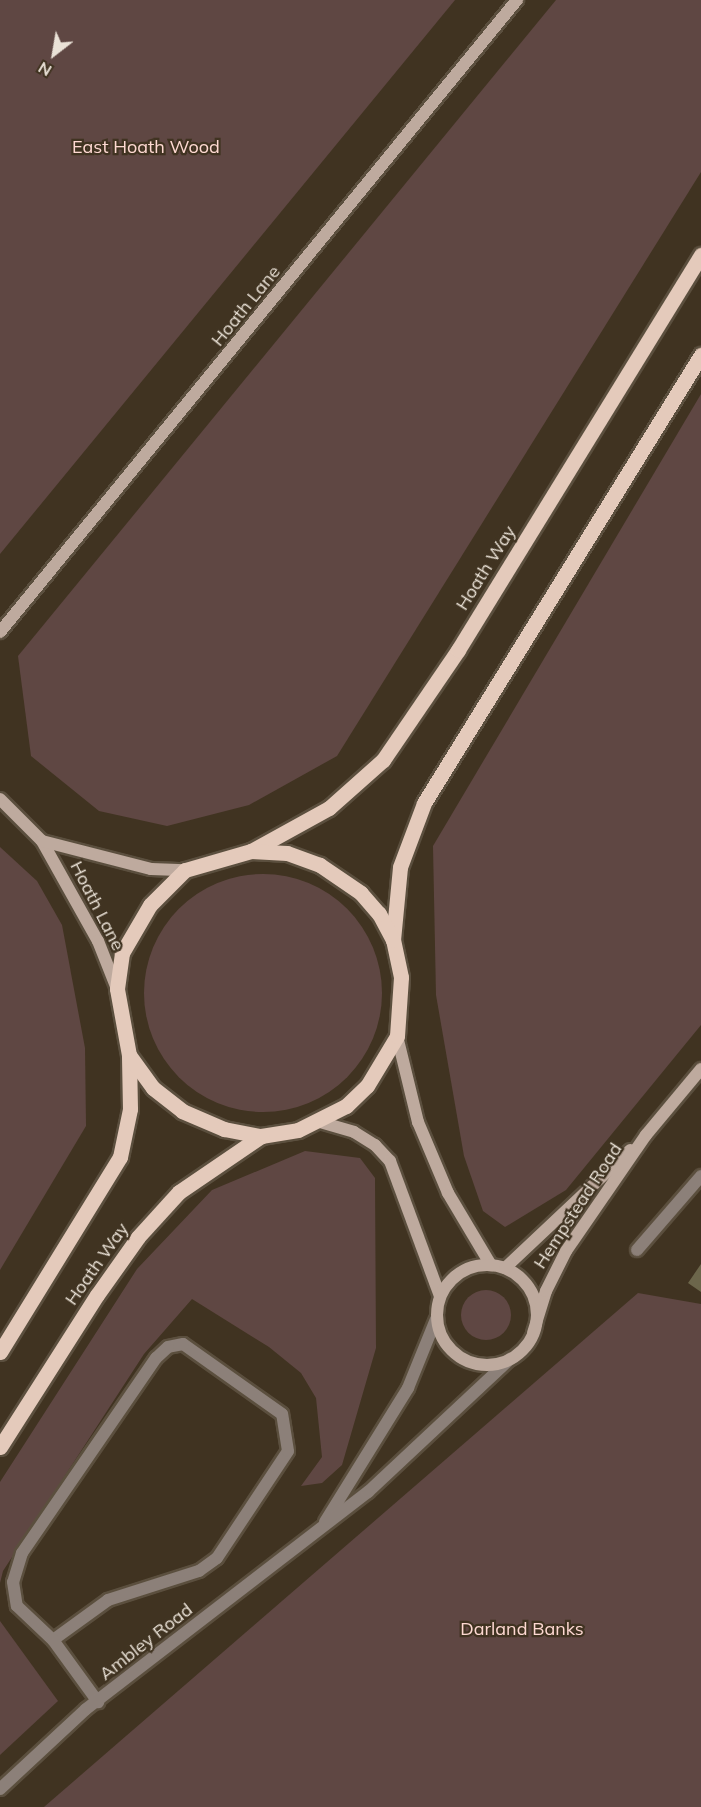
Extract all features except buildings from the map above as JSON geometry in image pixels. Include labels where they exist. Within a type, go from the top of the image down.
[{"type":"main road","name":"Hoath Way","points":[[251,851],[329,808],[358,786],[396,743],[701,255]]},
{"type":"main road","points":[[393,940],[400,867],[424,804],[701,355]]},
{"type":"main road","points":[[129,1055],[153,1088],[182,1111],[224,1129],[261,1136],[320,1122],[367,1086],[397,1036],[401,977],[393,940],[379,914],[342,877],[287,853],[251,851],[185,870]]},
{"type":"main road","name":"Hoath Way","points":[[0,1352],[120,1157],[130,1108],[129,1055],[117,989],[122,953],[150,905],[185,870]]},
{"type":"main road","name":"Hoath Way","points":[[0,1447],[138,1237],[179,1192],[261,1136]]},
{"type":"street","name":"Hoath Lane","points":[[0,632],[517,0]]},
{"type":"street","name":"Hoath Lane","points":[[0,799],[42,841],[98,941],[117,989]]},
{"type":"street","name":"Hoath Lane","points":[[42,841],[151,869],[185,870]]},
{"type":"street","points":[[397,1036],[418,1122],[448,1193],[491,1265]]},
{"type":"street","name":"Hempstead Road","points":[[533,1333],[546,1290],[566,1251],[646,1135],[701,1069]]},
{"type":"street","points":[[320,1122],[354,1132],[375,1144],[390,1161],[440,1296]]},
{"type":"street","name":"Hempstead Road","points":[[505,1268],[646,1135]]},
{"type":"street","points":[[637,1250],[701,1176]]},
{"type":"street","points":[[320,1530],[408,1388],[436,1319],[440,1296],[451,1279],[473,1266],[491,1265],[505,1268],[531,1291],[537,1311],[533,1333],[510,1359],[484,1365],[468,1361],[442,1338],[436,1319]]},
{"type":"street","points":[[53,1640],[108,1600],[199,1571],[217,1558],[288,1450],[282,1414],[183,1344],[168,1347],[156,1358],[22,1553],[13,1582],[16,1605],[53,1640],[98,1702]]},
{"type":"street","name":"Ambley Road","points":[[0,1789],[98,1702],[320,1530],[423,1445],[510,1359]]},
{"type":"green space","name":"East Hoath Wood","points":[[0,0],[455,0],[0,554]]},
{"type":"green space","points":[[556,0],[701,0],[701,172],[337,756],[249,805],[167,826],[99,811],[31,756],[18,656]]},
{"type":"green space","points":[[701,394],[701,1025],[566,1190],[505,1227],[483,1211],[464,1156],[436,995],[433,846]]},
{"type":"green space","points":[[0,847],[37,881],[62,925],[85,1048],[86,1126],[0,1270]]},
{"type":"green space","points":[[263,874],[286,876],[309,883],[339,901],[355,917],[368,937],[377,958],[382,993],[380,1016],[373,1039],[355,1069],[339,1085],[319,1098],[298,1107],[263,1112],[240,1110],[217,1103],[187,1085],[171,1069],[158,1049],[149,1028],[144,993],[146,970],[153,947],[171,917],[187,901],[207,888],[228,879]]},
{"type":"green space","points":[[305,1151],[360,1158],[375,1178],[376,1348],[342,1465],[322,1483],[301,1486],[322,1457],[316,1398],[301,1373],[269,1347],[192,1299],[144,1354],[3,1571],[0,1583],[0,1482],[137,1269],[212,1190]]},
{"type":"green space","points":[[481,1290],[491,1290],[504,1297],[511,1310],[511,1320],[504,1333],[491,1340],[481,1340],[472,1336],[465,1329],[461,1320],[461,1310],[465,1301],[472,1294]]},
{"type":"green space","name":"Darland Banks","points":[[638,1293],[701,1304],[701,1807],[44,1807]]},
{"type":"green space","points":[[0,1621],[58,1701],[0,1755]]}]
